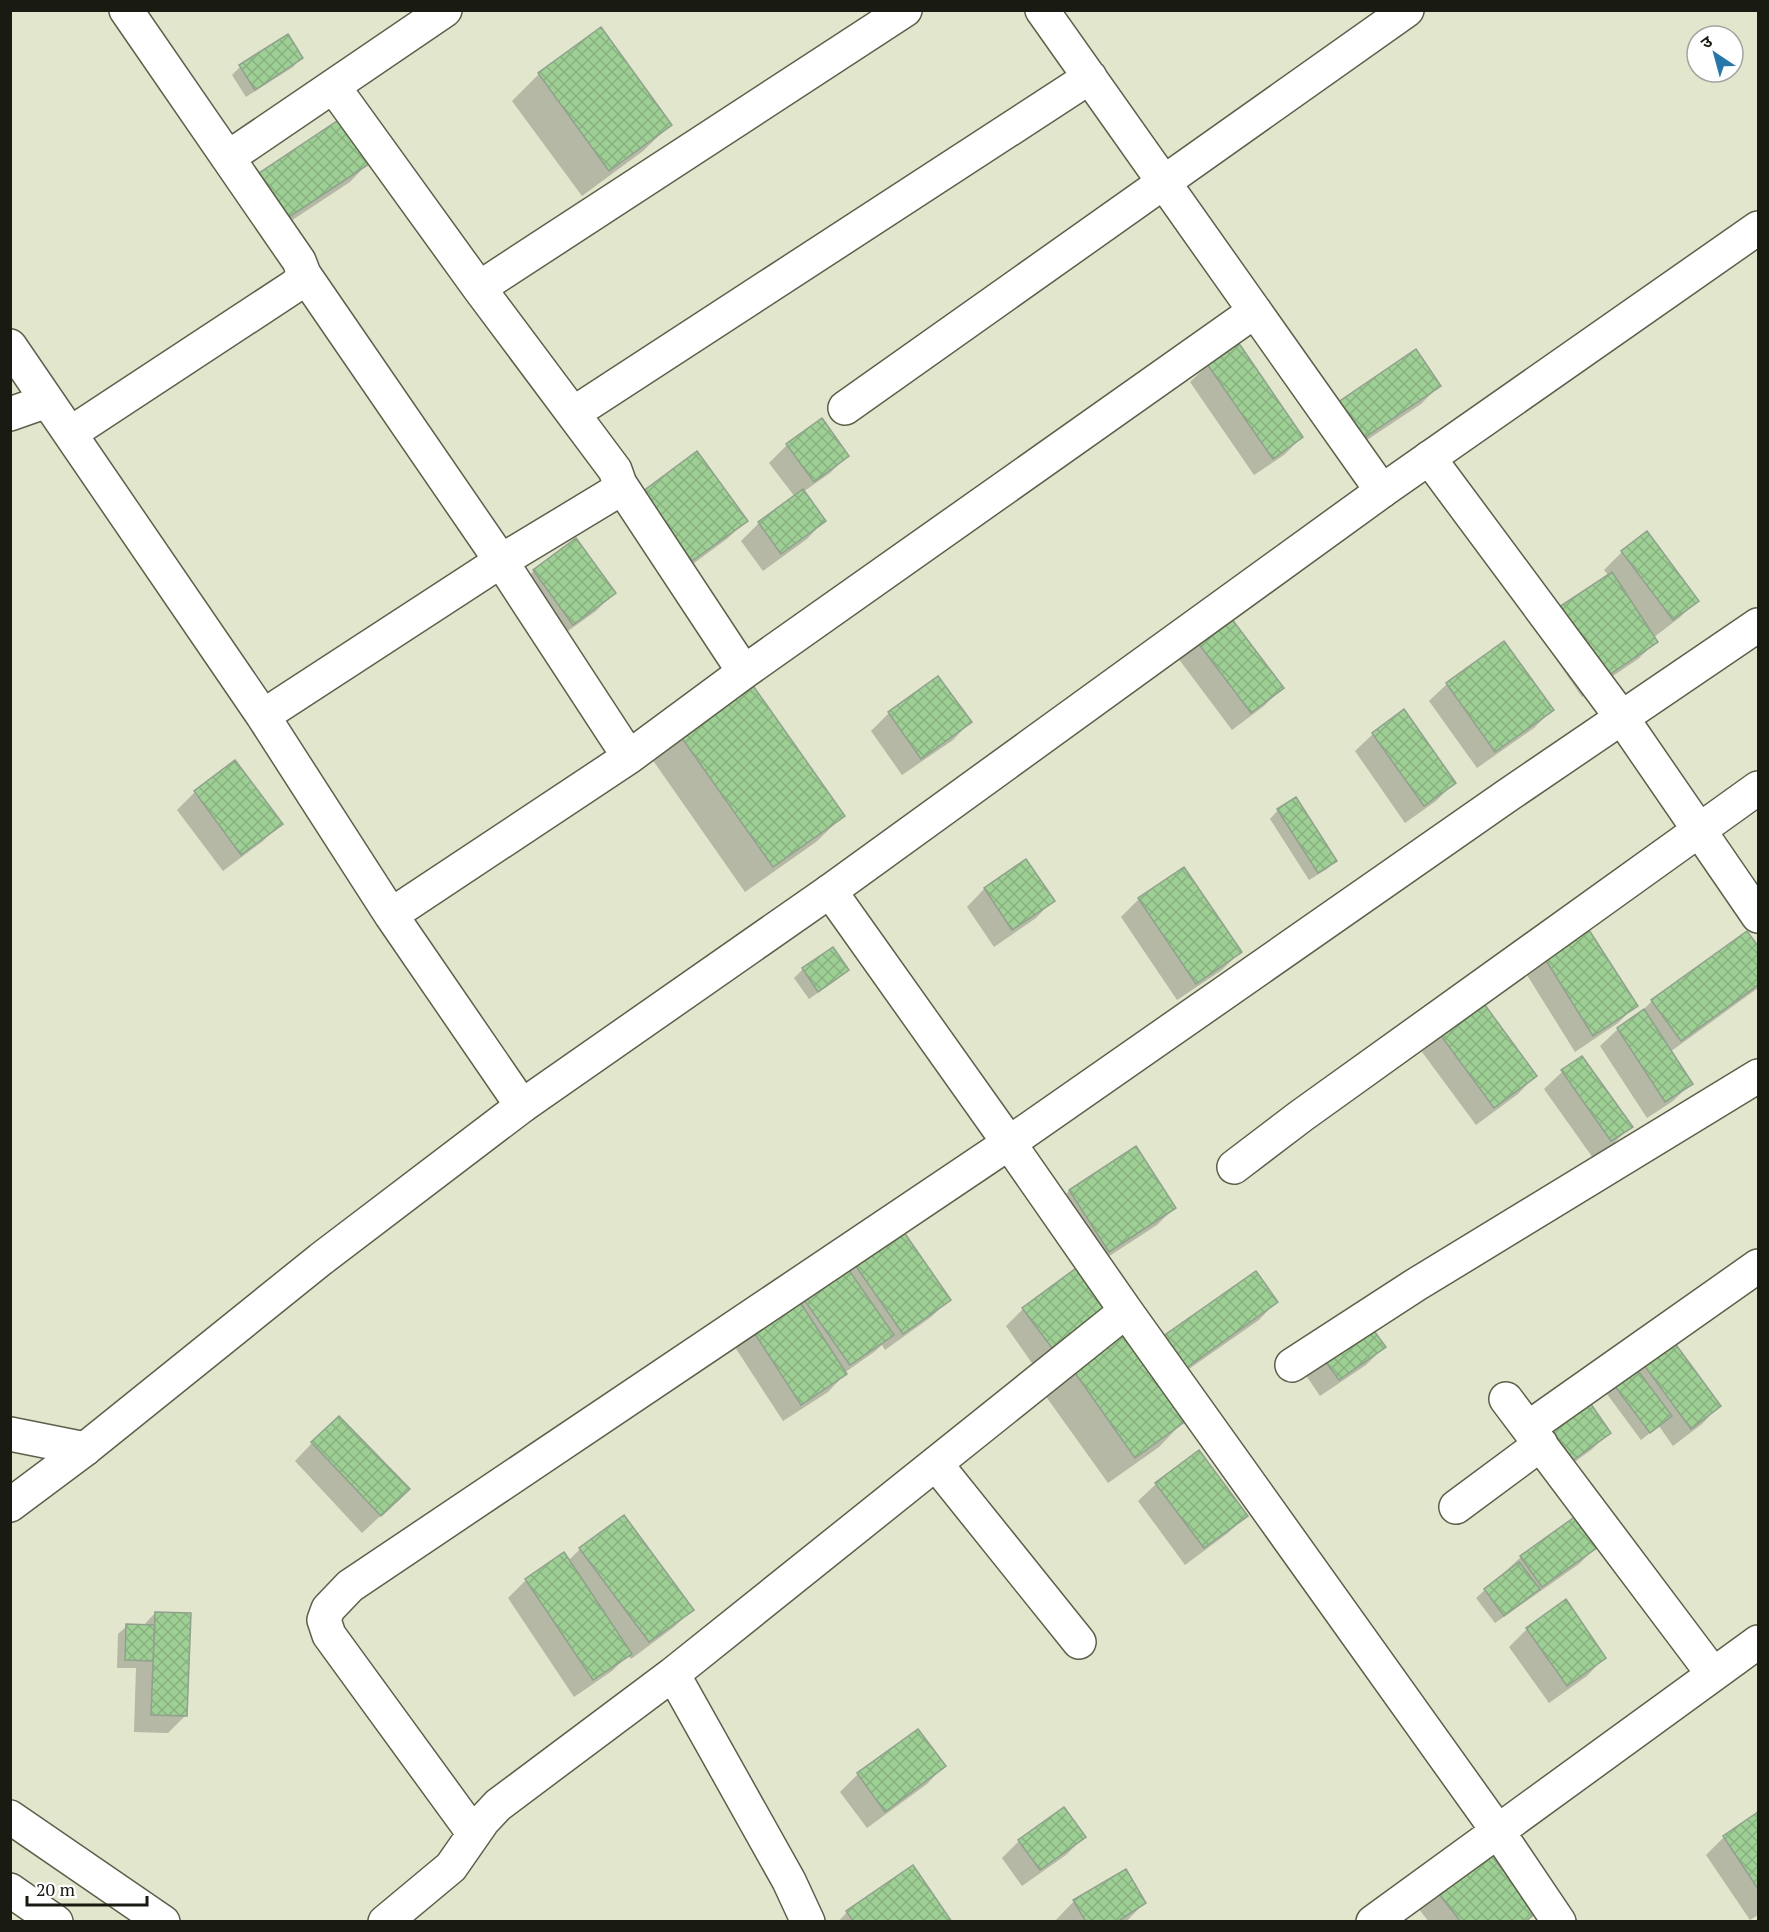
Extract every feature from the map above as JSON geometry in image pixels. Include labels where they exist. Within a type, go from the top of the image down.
[{"type":"street","points":[[126,10],[229,157],[299,261],[304,273],[501,561],[629,757]]},
{"type":"street","points":[[229,157],[445,10]]},
{"type":"street","points":[[478,288],[905,10]]},
{"type":"street","points":[[1042,10],[1382,491]]},
{"type":"street","points":[[845,408],[1407,10]]},
{"type":"street","points":[[574,413],[1090,76]]},
{"type":"street","points":[[333,86],[478,288],[620,477],[620,484],[744,672]]},
{"type":"street","points":[[10,1505],[85,1449],[321,1259],[522,1106],[830,891],[1382,491],[1758,228]]},
{"type":"street","points":[[71,433],[296,285],[304,273]]},
{"type":"street","points":[[391,915],[629,757],[744,672],[1255,311]]},
{"type":"street","points":[[10,346],[263,716],[391,915],[522,1106]]},
{"type":"street","points":[[10,414],[47,401]]},
{"type":"street","points":[[1429,458],[1622,718],[1758,916]]},
{"type":"street","points":[[263,716],[501,561],[612,494],[620,484]]},
{"type":"street","points":[[474,1834],[329,1635],[324,1620],[328,1609],[350,1586],[1009,1143],[1758,625]]},
{"type":"street","points":[[1234,1167],[1450,1008],[1758,788]]},
{"type":"street","points":[[830,891],[1126,1311],[1497,1830],[1559,1922]]},
{"type":"street","points":[[1292,1365],[1417,1284],[1758,1076]]},
{"type":"street","points":[[1456,1508],[1535,1436],[1758,1266]]},
{"type":"street","points":[[385,1922],[451,1867],[483,1821],[498,1805],[673,1674],[1126,1311]]},
{"type":"street","points":[[1506,1399],[1713,1674]]},
{"type":"street","points":[[10,1434],[85,1449]]},
{"type":"street","points":[[936,1464],[1079,1642]]},
{"type":"street","points":[[1373,1922],[1758,1642]]},
{"type":"street","points":[[673,1674],[789,1881],[808,1922]]},
{"type":"street","points":[[10,1817],[163,1922]]},
{"type":"street","points":[[10,1890],[56,1922]]},
{"type":"building","points":[[601,27],[672,125],[609,171],[538,73]]},
{"type":"building","points":[[288,34],[303,58],[255,90],[239,65]]},
{"type":"building","points":[[340,119],[369,164],[283,221],[253,177]]},
{"type":"building","points":[[1238,342],[1303,437],[1273,459],[1207,364]]},
{"type":"building","points":[[1416,349],[1441,386],[1358,442],[1334,405]]},
{"type":"building","points":[[822,418],[849,456],[814,482],[786,444]]},
{"type":"building","points":[[697,451],[748,521],[692,561],[642,492]]},
{"type":"building","points":[[803,489],[826,521],[781,554],[758,522]]},
{"type":"building","points":[[1647,531],[1699,601],[1673,620],[1621,551]]},
{"type":"building","points":[[576,538],[616,593],[573,625],[533,570]]},
{"type":"building","points":[[1612,572],[1658,642],[1600,681],[1553,611]]},
{"type":"building","points":[[1228,614],[1284,688],[1251,713],[1195,639]]},
{"type":"building","points":[[1504,641],[1554,710],[1495,752],[1446,683]]},
{"type":"building","points":[[938,676],[972,722],[921,759],[888,712]]},
{"type":"building","points":[[749,680],[845,816],[773,867],[677,731]]},
{"type":"building","points":[[1404,709],[1456,783],[1424,806],[1372,733]]},
{"type":"building","points":[[235,760],[283,824],[241,855],[194,791]]},
{"type":"building","points":[[1296,797],[1337,861],[1318,873],[1277,809]]},
{"type":"building","points":[[1026,859],[1055,901],[1012,930],[984,888]]},
{"type":"building","points":[[1184,867],[1242,952],[1196,984],[1138,898]]},
{"type":"building","points":[[1589,930],[1638,1006],[1593,1036],[1544,957]]},
{"type":"building","points":[[1747,931],[1758,946],[1758,985],[1681,1041],[1651,1000]]},
{"type":"building","points":[[833,947],[849,970],[818,992],[802,968]]},
{"type":"building","points":[[1482,1001],[1537,1076],[1494,1108],[1439,1033]]},
{"type":"building","points":[[1644,1009],[1693,1084],[1665,1102],[1617,1028]]},
{"type":"building","points":[[1582,1056],[1633,1127],[1611,1141],[1561,1070]]},
{"type":"building","points":[[1136,1146],[1176,1208],[1109,1252],[1069,1190]]},
{"type":"building","points":[[899,1225],[951,1300],[903,1334],[851,1259]]},
{"type":"building","points":[[844,1263],[894,1335],[850,1365],[800,1294]]},
{"type":"building","points":[[1079,1266],[1112,1311],[1055,1352],[1022,1308]]},
{"type":"building","points":[[1256,1271],[1278,1302],[1185,1369],[1162,1337]]},
{"type":"building","points":[[796,1296],[847,1374],[801,1405],[750,1326]]},
{"type":"building","points":[[1366,1320],[1386,1347],[1339,1380],[1319,1353]]},
{"type":"building","points":[[1120,1326],[1187,1420],[1135,1458],[1068,1363]]},
{"type":"building","points":[[1671,1338],[1721,1406],[1691,1429],[1641,1361]]},
{"type":"building","points":[[1633,1364],[1672,1416],[1650,1433],[1611,1381]]},
{"type":"building","points":[[1586,1397],[1611,1433],[1569,1463],[1544,1427]]},
{"type":"building","points":[[339,1416],[410,1489],[381,1516],[311,1442]]},
{"type":"building","points":[[1199,1450],[1248,1516],[1204,1548],[1155,1483]]},
{"type":"building","points":[[624,1515],[694,1610],[649,1642],[579,1548]]},
{"type":"building","points":[[1576,1516],[1598,1547],[1542,1587],[1520,1556]]},
{"type":"building","points":[[564,1552],[632,1654],[593,1680],[525,1579]]},
{"type":"building","points":[[1519,1562],[1540,1589],[1504,1616],[1484,1589]]},
{"type":"building","points":[[1566,1599],[1606,1658],[1567,1686],[1526,1628]]},
{"type":"building","points":[[155,1612],[191,1613],[187,1716],[151,1715]]},
{"type":"building","points":[[126,1624],[155,1625],[153,1661],[125,1660]]},
{"type":"building","points":[[918,1729],[946,1766],[885,1812],[857,1773]]},
{"type":"building","points":[[1064,1807],[1086,1837],[1040,1870],[1018,1840]]},
{"type":"building","points":[[1758,1812],[1758,1889],[1723,1836]]},
{"type":"building","points":[[1481,1843],[1537,1912],[1525,1922],[1461,1922],[1431,1884]]},
{"type":"building","points":[[913,1865],[952,1922],[854,1922],[846,1911]]},
{"type":"building","points":[[1126,1869],[1146,1903],[1117,1922],[1086,1922],[1073,1900]]}]
